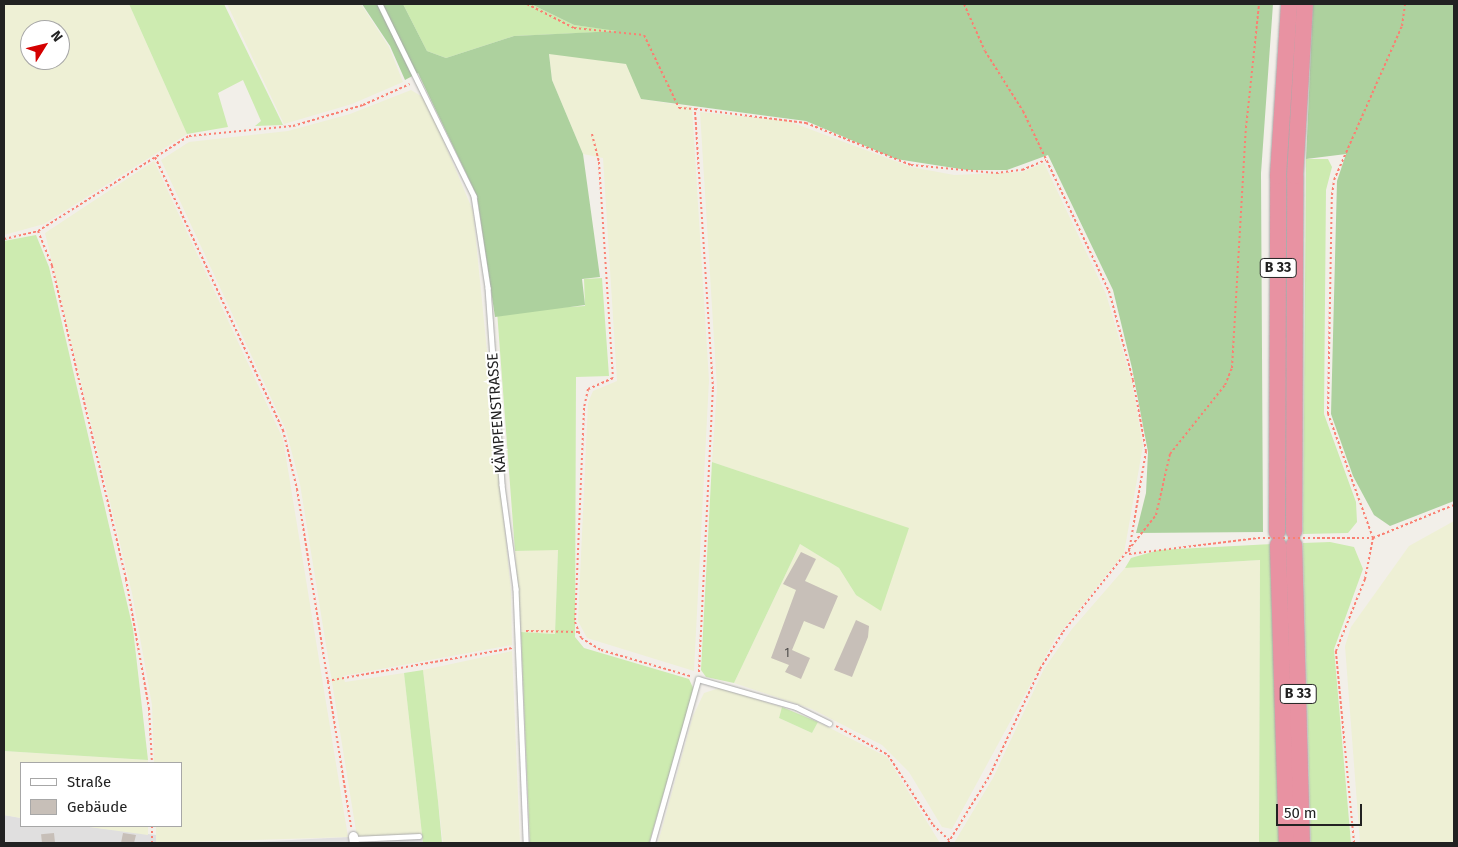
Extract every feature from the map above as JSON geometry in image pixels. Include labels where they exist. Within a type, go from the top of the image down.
[{"type":"highway","name":"B 33","points":[[1287,843],[1278,539],[1278,176],[1289,4]]},
{"type":"highway","name":"B 33","points":[[1302,843],[1294,538],[1295,176],[1305,4]]},
{"type":"lane","name":"KÄMPFENSTRASSE","points":[[380,4],[474,196],[488,288],[516,630],[526,843]]},
{"type":"lane","points":[[652,843],[698,679],[796,707],[829,723]]},
{"type":"lane","points":[[353,840],[419,836]]},
{"type":"path","points":[[527,4],[574,28],[644,35],[679,108],[806,123],[911,165],[996,173],[1046,160]]},
{"type":"path","points":[[964,4],[1046,160],[1109,291],[1134,380],[1146,451],[1129,554]]},
{"type":"path","points":[[948,843],[990,775],[1040,669],[1063,632],[1129,554],[1156,515],[1170,454],[1226,385],[1237,351],[1246,128],[1259,4]]},
{"type":"path","points":[[1354,843],[1336,651],[1365,579],[1373,538],[1328,414],[1332,195],[1334,180],[1402,26],[1405,4]]},
{"type":"path","points":[[4,239],[38,231],[189,136],[293,126],[363,105],[418,80]]},
{"type":"path","points":[[592,134],[599,162],[613,378],[588,389],[584,408],[575,622],[579,632],[601,650],[698,679],[712,389],[695,109]]},
{"type":"path","points":[[155,157],[283,430],[328,681],[353,840]]},
{"type":"path","points":[[38,231],[52,266],[126,579],[149,708],[152,762]]},
{"type":"path","points":[[1129,554],[1258,538],[1373,538],[1454,505]]},
{"type":"path","points":[[516,630],[579,632]]},
{"type":"path","points":[[328,681],[516,647]]},
{"type":"path","points":[[829,723],[888,755],[934,825],[949,840]]},
{"type":"path","points":[[152,827],[152,843]]},
{"type":"shaded area","points":[[4,815],[20,818],[20,827],[90,827],[156,835],[156,843],[4,843]]},
{"type":"shaded area","points":[[422,834],[423,843],[237,843],[348,837]]},
{"type":"green space","points":[[4,4],[129,4],[187,134],[44,224],[4,235]]},
{"type":"green space","points":[[129,4],[224,4],[283,125],[255,126],[261,121],[243,80],[218,93],[228,127],[187,134]]},
{"type":"green space","points":[[227,4],[361,4],[389,47],[403,82],[352,104],[284,124]]},
{"type":"green space","points":[[362,4],[403,4],[427,51],[446,58],[514,36],[617,31],[574,25],[531,4],[1273,4],[1261,173],[1263,532],[1136,533],[1146,493],[1148,452],[1132,368],[1113,290],[1048,155],[1007,170],[967,170],[896,159],[806,121],[641,99],[626,64],[549,54],[552,80],[583,154],[600,277],[582,279],[585,305],[495,317],[477,196],[418,73],[405,80],[390,46]]},
{"type":"green space","points":[[403,4],[531,4],[574,25],[623,31],[514,36],[446,58],[427,51]]},
{"type":"green space","points":[[1313,4],[1454,4],[1454,501],[1390,526],[1374,515],[1353,476],[1331,414],[1337,181],[1346,154],[1306,159]]},
{"type":"green space","points":[[549,53],[627,64],[641,99],[692,107],[709,380],[694,671],[587,638],[578,621],[588,403],[593,391],[617,381],[603,158],[583,154],[552,80]]},
{"type":"green space","points":[[411,90],[426,99],[473,211],[511,591],[512,645],[343,676],[345,682],[404,673],[422,834],[357,837],[300,484],[286,430],[161,160],[189,142],[288,131],[350,114]]},
{"type":"green space","points":[[700,112],[788,121],[911,167],[954,175],[1022,172],[1044,163],[1106,294],[1132,382],[1143,446],[1124,553],[1055,639],[952,829],[942,827],[909,772],[882,745],[812,709],[734,683],[800,544],[839,568],[856,595],[909,529],[712,462],[717,388]]},
{"type":"green space","points":[[1306,159],[1328,159],[1332,167],[1326,190],[1324,414],[1356,502],[1357,522],[1348,533],[1303,534]]},
{"type":"green space","points":[[154,161],[283,439],[348,837],[156,843],[156,827],[182,827],[182,762],[154,762],[152,705],[132,593],[45,233]]},
{"type":"green space","points":[[36,235],[49,267],[133,629],[148,760],[4,751],[4,241]]},
{"type":"green space","points":[[602,278],[609,376],[576,377],[575,637],[584,648],[689,679],[694,690],[649,843],[530,843],[521,632],[555,634],[558,550],[515,551],[497,311],[585,306],[584,279]]},
{"type":"green space","points":[[712,462],[909,528],[881,611],[856,595],[839,568],[800,544],[734,683],[706,677],[701,670]]},
{"type":"green space","points":[[1454,521],[1454,843],[1360,843],[1345,646],[1351,627],[1409,546]]},
{"type":"green space","points":[[1330,542],[1354,547],[1363,569],[1334,649],[1351,843],[1311,843],[1303,543]]},
{"type":"green space","points":[[1272,544],[1280,843],[1259,843],[1260,560],[1125,568],[1131,558],[1159,550]]},
{"type":"green space","points":[[558,549],[555,634],[521,632],[515,551]]},
{"type":"green space","points":[[1260,560],[1259,843],[954,843],[993,778],[1044,669],[1072,629],[1125,568]]},
{"type":"green space","points":[[512,651],[520,843],[443,843],[423,670]]},
{"type":"green space","points":[[423,670],[442,843],[423,843],[404,673]]},
{"type":"green space","points":[[719,688],[782,707],[779,718],[812,733],[818,722],[887,757],[940,843],[658,843],[693,716],[704,693]]},
{"type":"green space","points":[[782,707],[818,722],[812,733],[779,718]]},
{"type":"green space","points":[[4,751],[148,760],[148,762],[20,762],[20,818],[4,815]]},
{"type":"green space","points":[[89,827],[148,827],[148,835]]},
{"type":"building","points":[[801,552],[816,559],[805,581],[838,596],[824,629],[804,621],[792,650],[810,658],[801,679],[785,672],[789,665],[771,658],[796,590],[783,584]]},
{"type":"building","points":[[856,620],[869,626],[868,637],[852,677],[834,670]]},
{"type":"building","points":[[54,833],[55,843],[42,843],[41,834]]},
{"type":"building","points":[[123,833],[136,835],[134,843],[121,843]]}]
